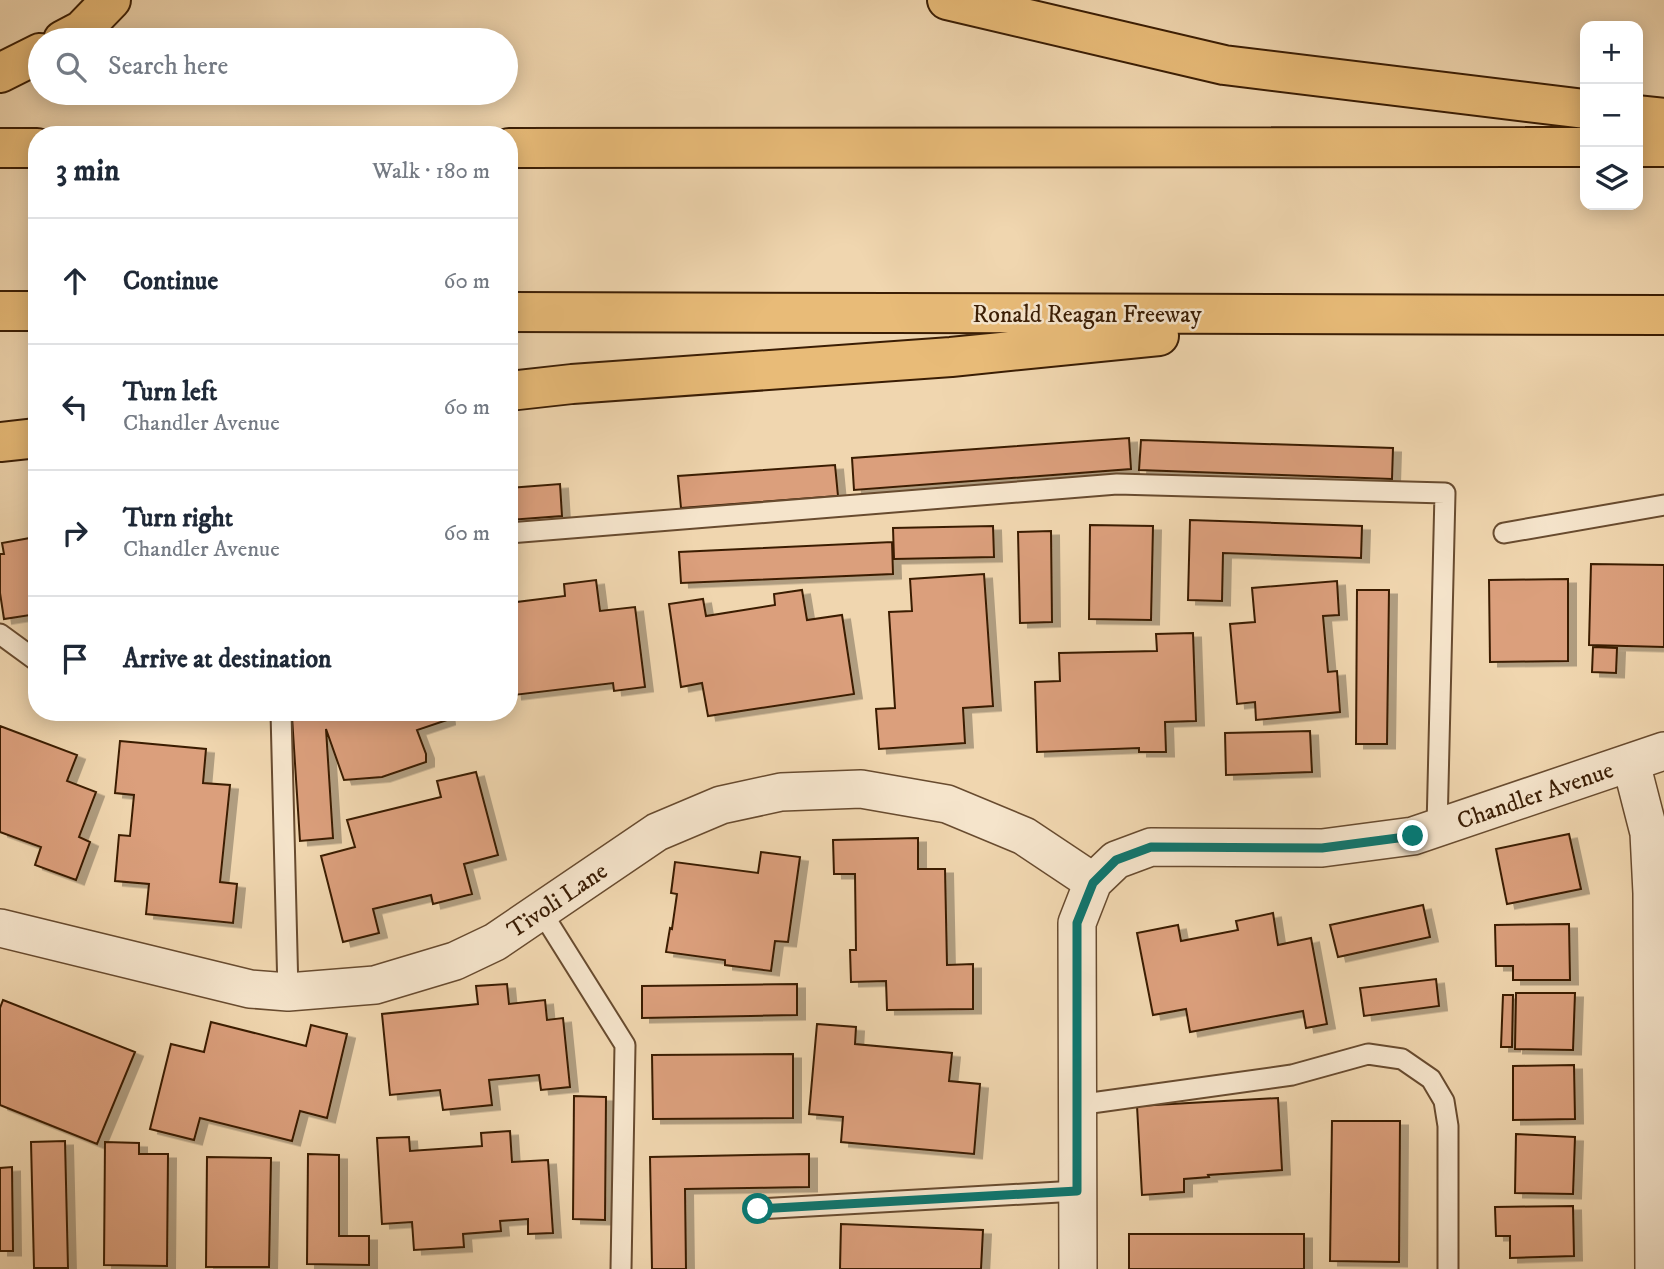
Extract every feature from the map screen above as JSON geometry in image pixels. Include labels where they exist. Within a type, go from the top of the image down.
[{"type":"highway","points":[[84,28],[111,0]]},
{"type":"highway","points":[[947,0],[1224,65],[1580,108]]},
{"type":"highway","points":[[0,73],[28,59]]},
{"type":"highway","points":[[1643,116],[1664,118]]},
{"type":"highway","points":[[518,148],[1580,147]]},
{"type":"highway","points":[[1643,147],[1664,147]]},
{"type":"highway","points":[[0,148],[28,148]]},
{"type":"highway","points":[[0,311],[28,311]]},
{"type":"highway","name":"Ronald Reagan Freeway","points":[[518,313],[1664,315]]},
{"type":"highway","points":[[518,390],[951,356],[1371,315]]},
{"type":"highway","points":[[0,442],[28,439]]},
{"type":"street","name":"Chandler Avenue","points":[[1078,1269],[1077,923],[1093,883],[1116,860],[1151,847],[1322,848],[1413,836],[1648,757]]},
{"type":"street","points":[[1648,757],[1652,907],[1654,1269]]},
{"type":"street","name":"Tivoli Lane","points":[[0,928],[250,989],[288,992],[375,985],[454,961],[495,942],[657,832],[721,805],[781,792],[861,789],[947,804],[1024,836],[1093,883]]},
{"type":"lane","points":[[518,533],[1117,484],[1445,493],[1437,828]]},
{"type":"lane","points":[[1504,533],[1664,505]]},
{"type":"lane","points":[[0,634],[28,654]]},
{"type":"lane","points":[[281,721],[288,992]]},
{"type":"lane","points":[[541,911],[625,1045],[621,1269]]},
{"type":"lane","points":[[1077,1105],[1292,1075],[1368,1054],[1402,1059],[1431,1079],[1444,1101],[1448,1126],[1448,1269]]},
{"type":"lane","points":[[758,1209],[1077,1191]]},
{"type":"building","points":[[1129,438],[1131,469],[854,490],[852,458]]},
{"type":"building","points":[[1141,440],[1393,448],[1392,479],[1139,470]]},
{"type":"building","points":[[835,465],[838,496],[681,508],[678,476]]},
{"type":"building","points":[[560,484],[562,516],[518,519],[518,487]]},
{"type":"building","points":[[1190,520],[1362,526],[1361,558],[1223,553],[1222,601],[1188,600]]},
{"type":"building","points":[[1090,525],[1153,526],[1151,620],[1089,619]]},
{"type":"building","points":[[993,526],[994,557],[894,559],[893,528]]},
{"type":"building","points":[[1051,531],[1052,622],[1020,623],[1018,532]]},
{"type":"building","points":[[28,538],[28,615],[4,619],[0,593],[0,554],[4,554],[2,543]]},
{"type":"building","points":[[892,542],[893,574],[681,583],[679,552]]},
{"type":"building","points":[[1591,564],[1664,565],[1664,647],[1589,645]]},
{"type":"building","points":[[984,574],[993,706],[963,708],[965,743],[879,749],[876,709],[895,708],[889,612],[912,611],[910,579]]},
{"type":"building","points":[[1568,579],[1568,661],[1490,662],[1489,580]]},
{"type":"building","points":[[596,580],[600,611],[635,607],[645,687],[614,691],[613,683],[518,695],[518,602],[565,596],[564,584]]},
{"type":"building","points":[[1337,581],[1339,615],[1323,616],[1328,672],[1337,671],[1340,712],[1256,720],[1255,702],[1237,704],[1230,624],[1255,622],[1252,588]]},
{"type":"building","points":[[802,590],[807,620],[842,615],[854,694],[708,716],[702,683],[681,687],[669,604],[703,599],[706,616],[775,605],[774,594]]},
{"type":"building","points":[[1357,590],[1389,590],[1387,744],[1356,744]]},
{"type":"building","points":[[1193,633],[1196,721],[1165,722],[1166,752],[1139,752],[1139,748],[1037,752],[1035,682],[1060,681],[1059,653],[1157,651],[1156,634]]},
{"type":"building","points":[[1593,647],[1617,648],[1616,673],[1592,672]]},
{"type":"building","points":[[292,721],[444,721],[417,730],[426,754],[426,762],[382,777],[344,780],[326,729],[333,838],[300,841]]},
{"type":"building","points":[[0,726],[77,755],[67,781],[96,792],[79,837],[90,842],[76,880],[35,865],[41,847],[0,832]]},
{"type":"building","points":[[1310,731],[1312,772],[1226,775],[1225,733]]},
{"type":"building","points":[[120,741],[206,749],[203,783],[230,785],[220,882],[237,884],[233,923],[146,914],[149,884],[115,881],[119,835],[130,836],[134,795],[115,793]]},
{"type":"building","points":[[476,772],[498,855],[464,864],[472,894],[433,904],[431,895],[373,909],[379,933],[343,942],[321,856],[355,847],[347,820],[441,797],[437,781]]},
{"type":"building","points":[[1569,834],[1581,889],[1507,904],[1496,849]]},
{"type":"building","points":[[918,838],[918,869],[945,869],[947,965],[973,964],[973,1009],[887,1010],[886,981],[851,982],[850,950],[856,950],[855,874],[834,874],[833,840]]},
{"type":"building","points":[[761,852],[800,857],[788,942],[775,941],[771,971],[725,965],[725,960],[666,952],[677,894],[671,893],[675,862],[758,873]]},
{"type":"building","points":[[1423,905],[1430,937],[1338,957],[1330,925]]},
{"type":"building","points":[[1273,913],[1278,945],[1311,938],[1327,1024],[1306,1028],[1303,1011],[1190,1032],[1186,1009],[1153,1015],[1137,933],[1178,925],[1181,941],[1238,930],[1236,921]]},
{"type":"building","points":[[1569,924],[1570,980],[1513,980],[1513,966],[1496,966],[1495,925]]},
{"type":"building","points":[[1436,979],[1439,1006],[1364,1016],[1360,988]]},
{"type":"building","points":[[507,984],[509,1004],[545,1000],[547,1020],[563,1018],[570,1087],[541,1090],[539,1075],[489,1080],[492,1105],[443,1110],[440,1090],[390,1095],[382,1014],[478,1004],[476,986]]},
{"type":"building","points":[[797,984],[797,1015],[642,1018],[642,986]]},
{"type":"building","points":[[1516,993],[1575,993],[1573,1050],[1515,1049]]},
{"type":"building","points":[[1503,995],[1513,995],[1512,1047],[1501,1047]]},
{"type":"building","points":[[3,1000],[135,1052],[97,1144],[0,1105],[0,1008]]},
{"type":"building","points":[[211,1022],[306,1046],[311,1025],[347,1034],[327,1118],[300,1111],[292,1141],[200,1118],[194,1140],[150,1129],[171,1044],[204,1052]]},
{"type":"building","points":[[817,1024],[856,1027],[855,1044],[952,1053],[949,1081],[980,1084],[974,1154],[841,1142],[843,1117],[809,1114]]},
{"type":"building","points":[[793,1054],[793,1118],[653,1119],[652,1055]]},
{"type":"building","points":[[1574,1065],[1575,1119],[1513,1120],[1513,1066]]},
{"type":"building","points":[[574,1096],[606,1097],[605,1220],[573,1219]]},
{"type":"building","points":[[1278,1098],[1282,1170],[1184,1179],[1184,1192],[1142,1195],[1137,1106]]},
{"type":"building","points":[[1332,1121],[1400,1121],[1399,1262],[1330,1261]]},
{"type":"building","points":[[510,1131],[512,1162],[548,1160],[553,1233],[528,1234],[528,1219],[500,1221],[501,1231],[463,1234],[464,1247],[414,1250],[412,1222],[382,1224],[377,1138],[409,1137],[410,1151],[482,1146],[481,1133]]},
{"type":"building","points":[[1516,1134],[1575,1137],[1573,1194],[1515,1193]]},
{"type":"building","points":[[65,1141],[68,1268],[34,1268],[31,1142]]},
{"type":"building","points":[[105,1142],[139,1143],[139,1154],[168,1154],[167,1266],[104,1265]]},
{"type":"building","points":[[308,1154],[339,1155],[339,1236],[369,1236],[369,1265],[307,1264]]},
{"type":"building","points":[[809,1154],[809,1187],[685,1189],[686,1269],[652,1269],[650,1157]]},
{"type":"building","points":[[207,1157],[271,1158],[269,1267],[206,1267]]},
{"type":"building","points":[[12,1167],[13,1251],[0,1251],[0,1168]]},
{"type":"building","points":[[1573,1206],[1574,1256],[1510,1258],[1510,1236],[1496,1236],[1495,1207]]},
{"type":"building","points":[[841,1224],[983,1230],[981,1269],[840,1269]]},
{"type":"building","points":[[1129,1234],[1304,1234],[1304,1269],[1129,1269]]},
{"type":"route","points":[[758,1209],[1077,1191],[1077,923],[1093,883],[1116,860],[1151,847],[1322,848],[1413,836]]}]
